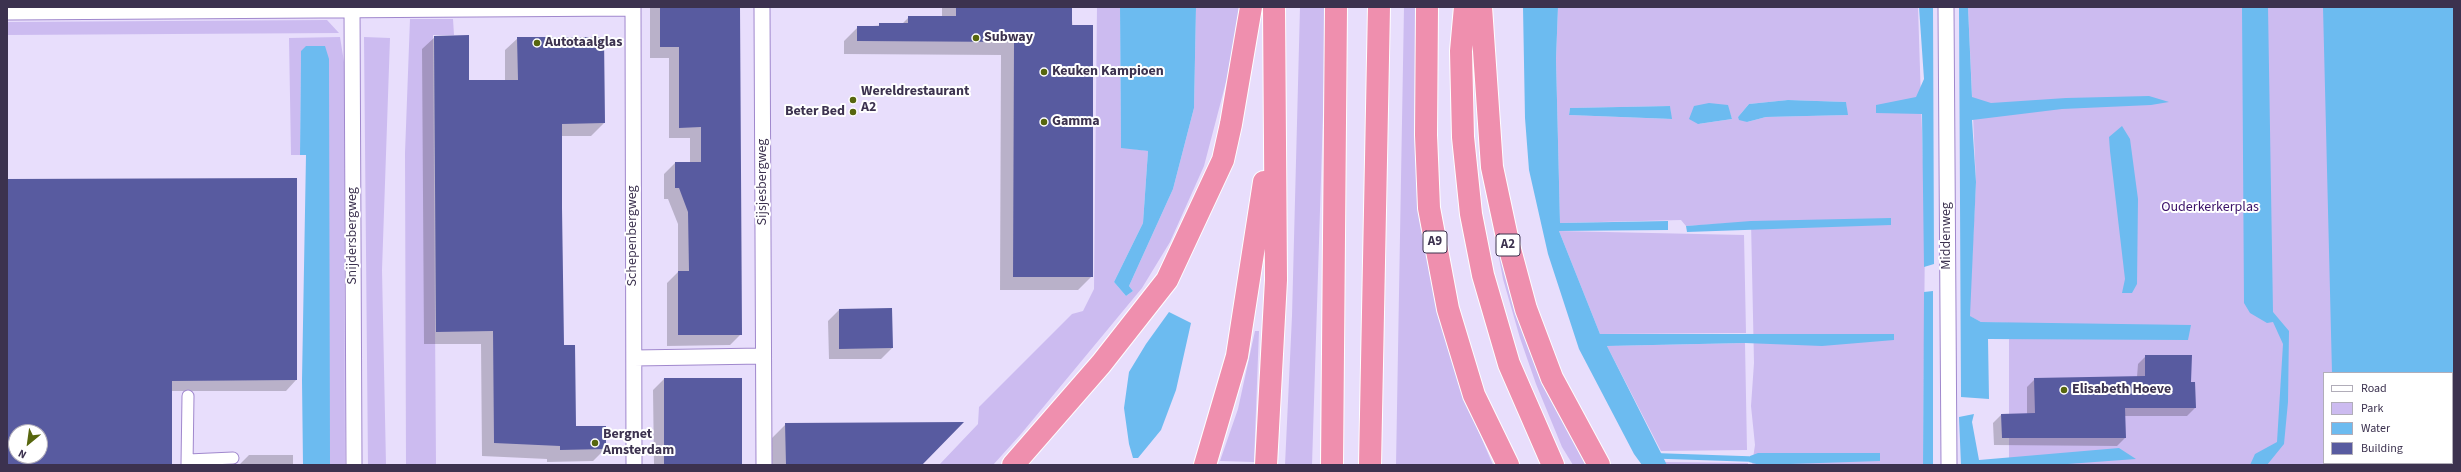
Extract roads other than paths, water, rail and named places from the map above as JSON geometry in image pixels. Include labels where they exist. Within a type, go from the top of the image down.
[{"type":"highway","points":[[1013,465],[1101,364],[1167,280],[1223,160],[1231,124],[1250,7]]},
{"type":"highway","points":[[1266,465],[1276,280],[1274,7]]},
{"type":"highway","points":[[1332,465],[1336,7]]},
{"type":"highway","points":[[1370,465],[1379,7]]},
{"type":"highway","name":"A9","points":[[1427,7],[1426,135],[1429,208],[1448,309],[1474,395],[1508,465]]},
{"type":"highway","points":[[1464,7],[1461,51],[1463,137],[1471,214],[1480,260],[1509,364],[1553,465]]},
{"type":"highway","name":"A2","points":[[1481,7],[1492,167],[1508,242],[1526,309],[1552,378],[1599,465]]},
{"type":"highway","points":[[1205,465],[1226,396],[1241,337],[1274,118]]},
{"type":"street","name":"Sijsjesbergweg","points":[[762,7],[764,465]]},
{"type":"street","name":"Middenweg","points":[[1946,7],[1949,465]]},
{"type":"street","points":[[7,12],[352,8],[633,8]]},
{"type":"street","name":"Snijdersbergweg","points":[[352,8],[354,465]]},
{"type":"street","name":"Schepenbergweg","points":[[633,8],[634,465]]},
{"type":"street","points":[[634,358],[763,356]]},
{"type":"street","points":[[188,396],[188,462],[233,458]]},
{"type":"water","points":[[1120,7],[1196,7],[1194,108],[1173,189],[1129,286],[1133,291],[1126,296],[1114,282],[1143,223],[1148,151],[1121,148]]},
{"type":"water","points":[[1523,7],[1558,7],[1556,59],[1560,223],[1668,221],[1668,230],[1559,231],[1600,334],[1894,334],[1894,340],[1822,346],[1745,343],[1607,346],[1667,465],[1642,465],[1634,454],[1579,349],[1548,254],[1529,170],[1525,118]]},
{"type":"water","points":[[1919,7],[1933,7],[1934,264],[1924,267],[1922,114],[1876,113],[1876,105],[1916,97],[1924,79]]},
{"type":"water","points":[[1959,7],[1968,7],[1972,97],[1991,103],[2066,98],[2149,96],[2169,102],[2151,105],[2062,109],[1972,120],[1976,182],[1970,316],[1981,322],[2191,325],[2188,340],[1988,339],[1989,399],[1961,397]]},
{"type":"water","points":[[2242,7],[2268,7],[2273,312],[2289,331],[2288,402],[2284,444],[2267,465],[2250,465],[2255,454],[2277,442],[2283,344],[2273,322],[2267,323],[2250,313],[2244,303]]},
{"type":"water","points":[[2323,7],[2454,7],[2454,465],[2335,465],[2453,464],[2453,372],[2332,372]]},
{"type":"water","points":[[306,46],[325,46],[329,59],[330,465],[303,465],[302,380],[306,155],[300,155],[301,51]]},
{"type":"water","points":[[1788,100],[1846,102],[1848,115],[1766,117],[1747,122],[1739,120],[1738,117],[1749,104]]},
{"type":"water","points":[[1709,103],[1728,105],[1732,119],[1698,124],[1689,119],[1694,106]]},
{"type":"water","points":[[1670,106],[1672,119],[1569,115],[1570,108]]},
{"type":"water","points":[[2122,126],[2130,139],[2138,199],[2137,284],[2132,293],[2122,293],[2125,279],[2109,137]]},
{"type":"water","points":[[1891,218],[1891,225],[1687,232],[1686,226],[1751,221]]},
{"type":"water","points":[[1933,291],[1933,465],[1923,465],[1924,292]]},
{"type":"water","points":[[1169,312],[1191,323],[1176,390],[1161,430],[1138,458],[1133,458],[1129,444],[1124,408],[1129,372],[1146,344]]},
{"type":"water","points":[[1974,414],[1972,422],[1979,460],[2119,448],[2136,459],[2054,465],[1961,465],[1959,417]]},
{"type":"water","points":[[1758,453],[1880,453],[1880,461],[1760,465],[1749,462],[1750,456]]},
{"type":"waterway","points":[[1661,456],[1749,459]]},
{"type":"place","name":"Subway","points":[[976,38]]},
{"type":"place","name":"Autotaalglas","points":[[537,43]]},
{"type":"place","name":"Keuken Kampioen","points":[[1044,72]]},
{"type":"place","name":"Wereldrestaurant A2","points":[[853,100]]},
{"type":"place","name":"Beter Bed","points":[[853,112]]},
{"type":"place","name":"Gamma","points":[[1044,122]]},
{"type":"place","name":"Elisabeth Hoeve","points":[[2064,390]]},
{"type":"place","name":"Bergnet Amsterdam","points":[[595,443]]},
{"type":"park label","name":"Ouderkerkerplas","points":[[2210,208]]}]
